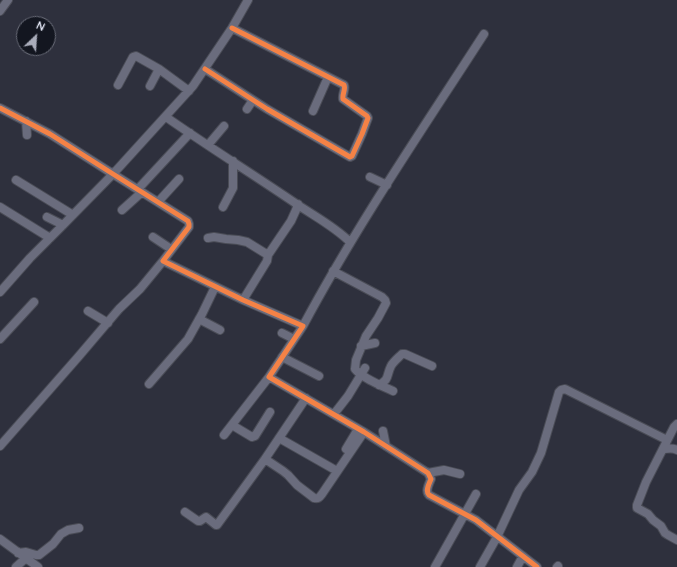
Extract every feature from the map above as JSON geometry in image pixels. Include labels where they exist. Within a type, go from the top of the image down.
[{"type":"street","points":[[0,11],[8,0]]},
{"type":"street","points":[[0,292],[30,258],[114,174],[189,91],[232,28],[248,0]]},
{"type":"street","points":[[205,69],[252,100],[319,140],[350,157],[352,156],[368,118],[343,98],[344,85],[232,28]]},
{"type":"street","points":[[224,435],[270,376],[303,326],[350,242],[484,34]]},
{"type":"street","points":[[118,85],[133,57],[136,56],[159,68],[189,91]]},
{"type":"street","points":[[150,86],[159,68]]},
{"type":"street","points":[[313,111],[328,77]]},
{"type":"street","points":[[247,109],[252,100]]},
{"type":"street","points":[[0,108],[50,134],[140,190],[189,223],[189,227],[140,289],[119,309],[0,446]]},
{"type":"street","points":[[166,117],[298,204],[350,242]]},
{"type":"street","points":[[26,122],[27,135]]},
{"type":"street","points":[[208,145],[224,126]]},
{"type":"street","points":[[122,210],[190,133]]},
{"type":"street","points":[[223,207],[233,188],[234,169],[232,161]]},
{"type":"street","points":[[370,178],[387,185]]},
{"type":"street","points":[[158,202],[180,179]]},
{"type":"street","points":[[16,180],[73,215]]},
{"type":"street","points":[[243,300],[267,262],[268,255],[293,217],[298,204]]},
{"type":"street","points":[[0,207],[50,238]]},
{"type":"street","points":[[47,217],[63,225]]},
{"type":"street","points":[[230,233],[238,240]]},
{"type":"street","points":[[153,237],[171,249]]},
{"type":"street","points":[[208,238],[214,237],[247,242],[268,255]]},
{"type":"street","points":[[162,261],[243,300],[303,326]]},
{"type":"street","points":[[334,271],[385,300],[386,303],[384,308],[361,346],[355,368],[358,372],[363,372],[379,385],[393,391]]},
{"type":"street","points":[[149,384],[188,339],[215,287]]},
{"type":"street","points":[[0,339],[34,302]]},
{"type":"street","points":[[88,311],[108,323]]},
{"type":"street","points":[[199,319],[220,330]]},
{"type":"street","points":[[282,332],[294,339]]},
{"type":"street","points":[[361,346],[375,344]]},
{"type":"street","points":[[379,385],[387,379],[391,365],[402,354],[432,366]]},
{"type":"street","points":[[282,357],[319,376]]},
{"type":"street","points":[[334,414],[363,372]]},
{"type":"street","points":[[270,376],[361,430],[428,473],[431,479],[427,494],[476,520],[537,567]]},
{"type":"street","points":[[480,567],[497,537],[519,490],[532,472],[541,453],[559,392],[561,390],[565,389],[667,440]]},
{"type":"street","points":[[185,512],[198,521],[206,518],[217,525],[265,459],[306,398]]},
{"type":"street","points":[[232,425],[252,437],[255,436],[270,412]]},
{"type":"street","points":[[677,424],[667,440],[646,482],[637,505],[637,508],[648,514],[661,526],[665,533],[677,540]]},
{"type":"street","points":[[344,453],[361,430]]},
{"type":"street","points":[[265,459],[288,475],[297,486],[317,499],[337,471],[361,430]]},
{"type":"street","points":[[383,432],[386,446]]},
{"type":"street","points":[[279,438],[337,471]]},
{"type":"street","points":[[663,449],[672,448],[677,450]]},
{"type":"street","points":[[428,473],[444,470],[460,474]]},
{"type":"street","points":[[434,567],[476,494]]},
{"type":"street","points":[[18,553],[26,552],[39,555],[53,544],[61,534],[68,530],[79,528]]},
{"type":"street","points":[[0,539],[38,567]]},
{"type":"street","points":[[517,567],[523,556]]},
{"type":"street","points":[[16,567],[26,558]]},
{"type":"cycle path","points":[[205,69],[267,109],[350,157],[352,156],[368,118],[343,99],[345,88],[344,85],[232,28]]},
{"type":"cycle path","points":[[0,108],[50,134],[188,221],[189,227],[163,261],[243,300],[303,326],[269,377],[364,432],[428,473],[431,479],[427,489],[429,495],[476,520],[537,567]]}]
